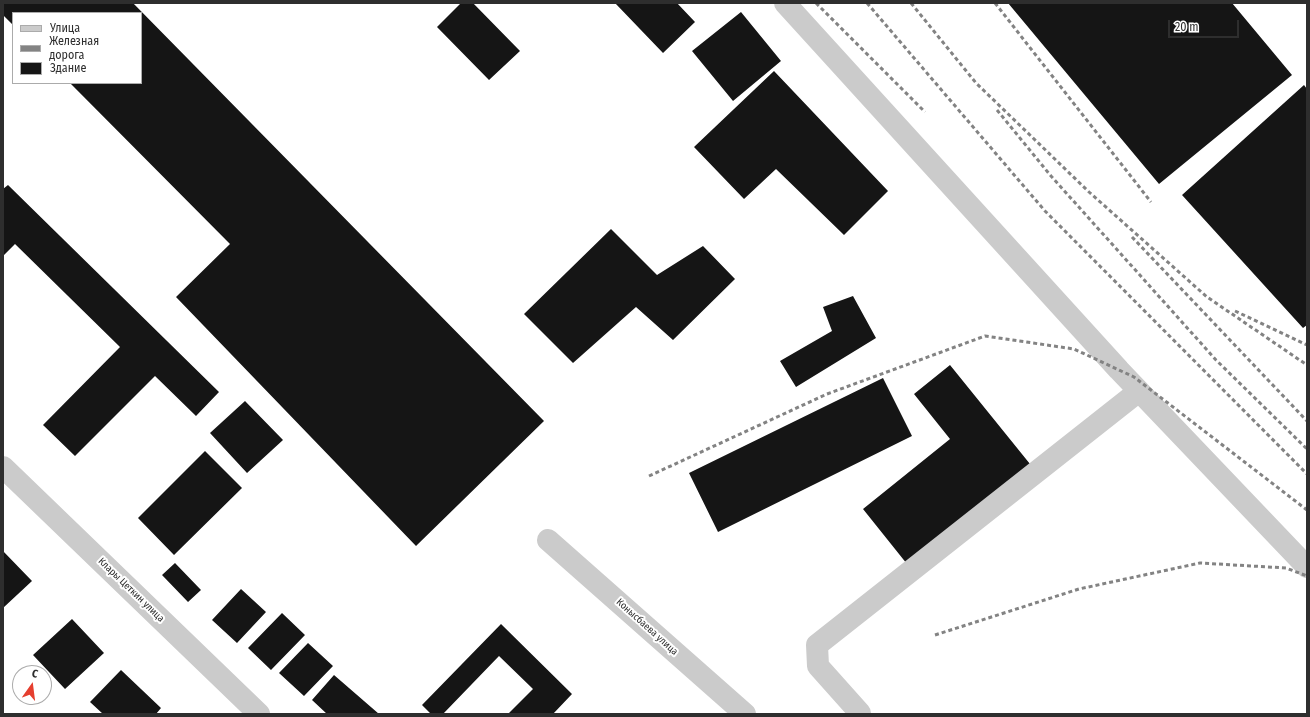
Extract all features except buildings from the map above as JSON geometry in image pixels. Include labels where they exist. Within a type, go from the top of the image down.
[{"type":"street","points":[[785,3],[1139,391],[1307,567]]},
{"type":"street","points":[[860,714],[818,666],[817,645],[1139,391]]},
{"type":"street","name":"Клары Цеткин улица","points":[[3,467],[259,714]]},
{"type":"street","name":"Конысбаева улица","points":[[548,540],[745,714]]},
{"type":"railway","points":[[816,3],[925,112]]},
{"type":"railway","points":[[867,3],[1045,211],[1307,474]]},
{"type":"railway","points":[[911,3],[976,83],[1089,192],[1207,297],[1307,365]]},
{"type":"railway","points":[[995,3],[1151,202]]},
{"type":"railway","points":[[997,110],[1051,176],[1216,360],[1307,449]]},
{"type":"railway","points":[[1132,237],[1307,421]]},
{"type":"railway","points":[[1235,311],[1307,345]]},
{"type":"railway","points":[[649,476],[827,394],[985,336],[1074,349],[1134,377],[1307,510]]},
{"type":"railway","points":[[935,635],[1079,589],[1200,563],[1286,568],[1307,576]]}]
